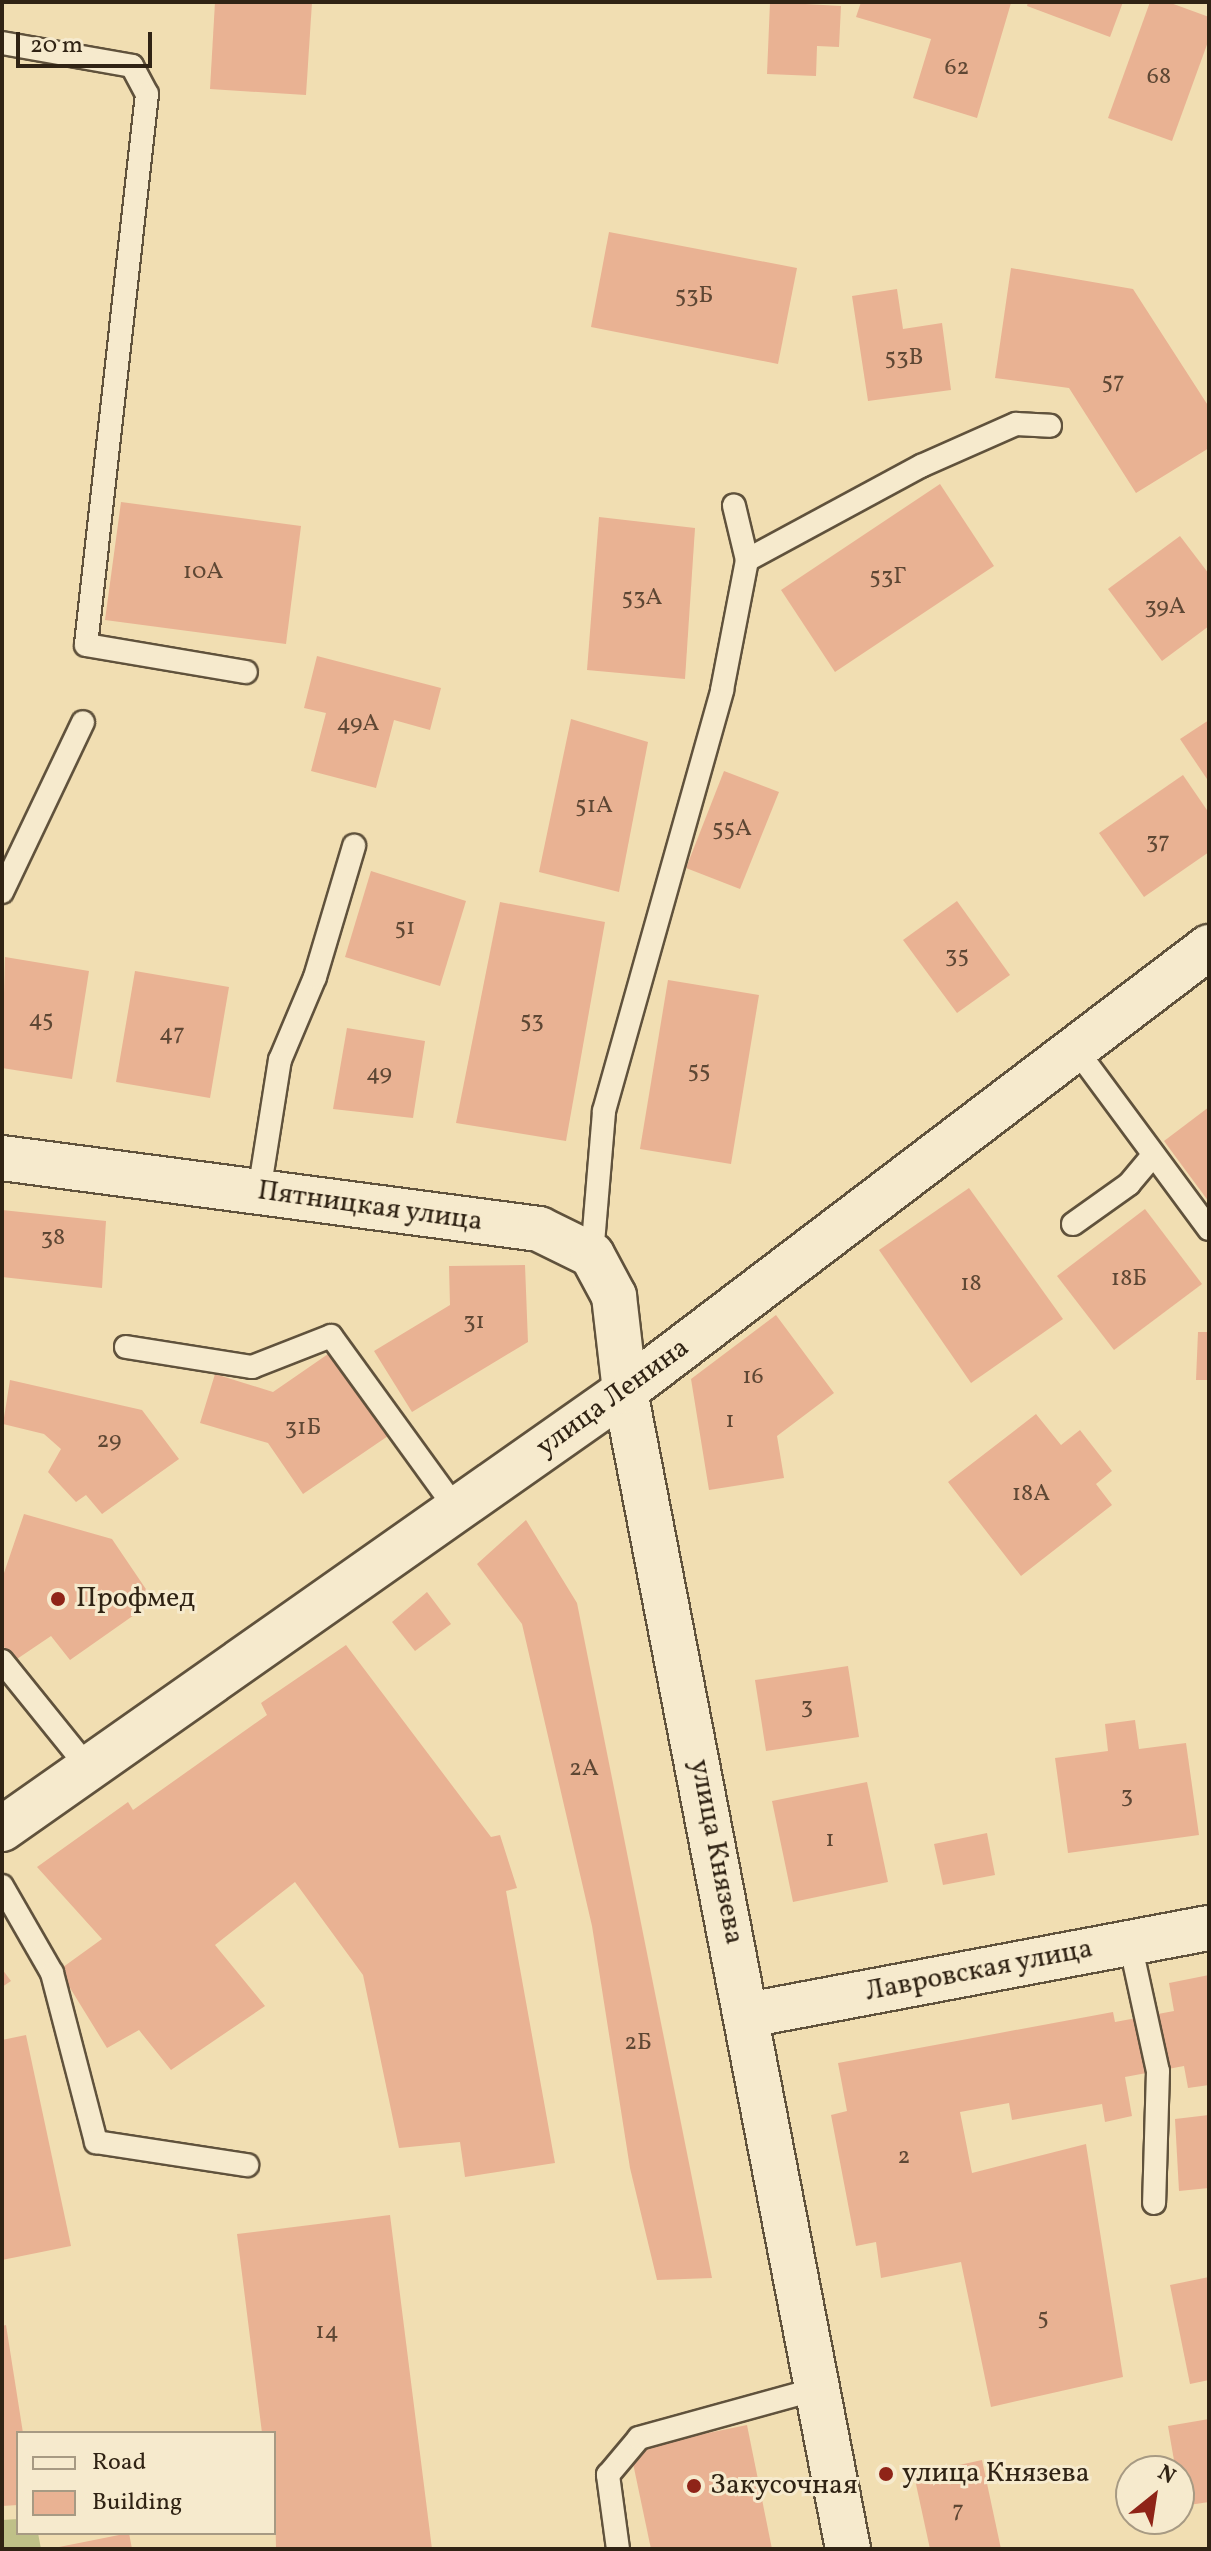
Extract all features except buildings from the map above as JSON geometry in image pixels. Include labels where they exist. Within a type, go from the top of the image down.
[{"type":"main road","name":"улица Ленина","points":[[2,1829],[625,1391],[1209,947]]},
{"type":"main road","name":"Пятницкая улица","points":[[2,1158],[539,1229],[592,1255]]},
{"type":"main road","points":[[592,1255],[614,1296],[625,1391]]},
{"type":"main road","name":"улица Князева","points":[[625,1391],[748,2015],[848,2549]]},
{"type":"main road","name":"Лавровская улица","points":[[748,2015],[1209,1928]]},
{"type":"lane","points":[[2,43],[132,66],[147,94],[86,645],[246,672]]},
{"type":"lane","points":[[747,560],[948,454],[1016,424],[1050,426]]},
{"type":"lane","points":[[592,1255],[604,1111],[722,690],[747,560],[734,506]]},
{"type":"lane","points":[[2,892],[83,722]]},
{"type":"lane","points":[[259,1192],[280,1060],[315,977],[354,846]]},
{"type":"lane","points":[[1075,1048],[1209,1229]]},
{"type":"lane","points":[[1073,1224],[1129,1184],[1153,1155]]},
{"type":"lane","points":[[126,1347],[252,1367],[331,1336],[457,1510]]},
{"type":"lane","points":[[2,1661],[89,1769]]},
{"type":"lane","points":[[2,1886],[52,1973],[96,2142],[247,2165]]},
{"type":"lane","points":[[1130,1943],[1158,2071],[1154,2203]]},
{"type":"lane","points":[[618,2549],[608,2475],[639,2438],[817,2389]]},
{"type":"green space","points":[[16,2519],[16,2535],[38,2535],[41,2549],[2,2549],[2,2520]]},
{"type":"place","name":"Профмед","points":[[58,1599]]},
{"type":"place","name":"улица Князева","points":[[886,2474]]},
{"type":"place","name":"Закусочная","points":[[694,2486]]}]
